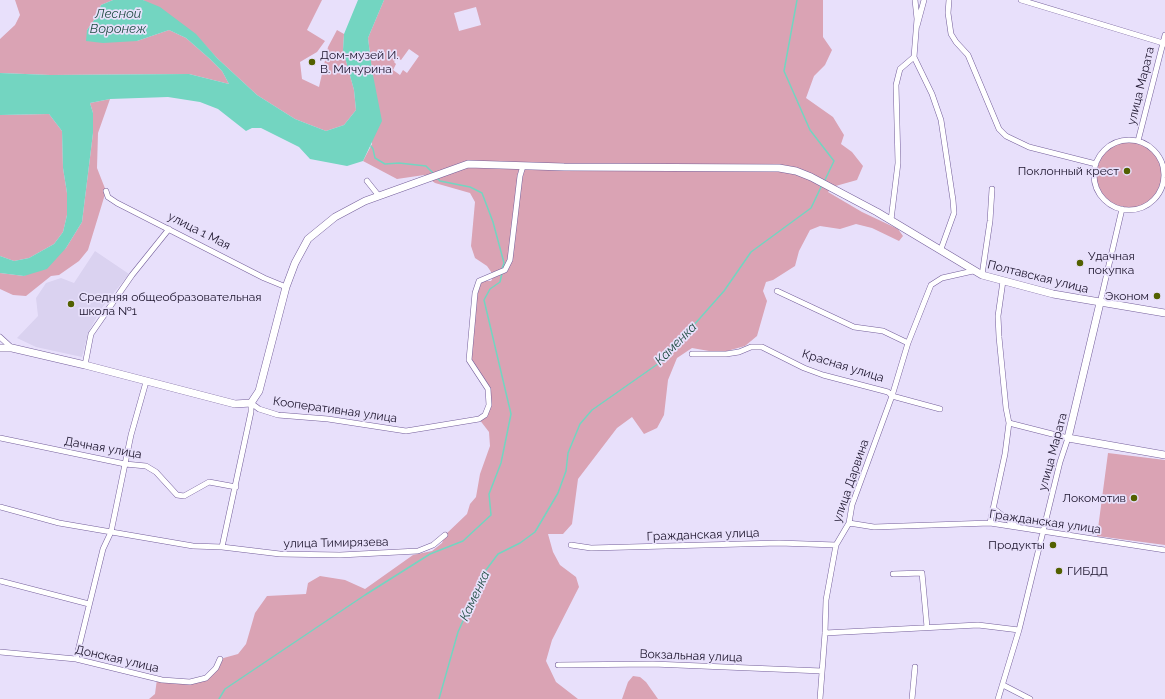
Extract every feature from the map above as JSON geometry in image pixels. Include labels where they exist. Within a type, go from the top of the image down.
[{"type":"street","points":[[915,0],[917,18],[914,57],[932,94],[941,120],[953,200],[954,213],[941,249]]},
{"type":"street","points":[[915,30],[920,20],[924,0]]},
{"type":"street","points":[[949,0],[948,13],[951,34],[968,55],[999,129],[1006,136],[1029,147],[1096,164],[1094,176],[1099,192],[1111,205],[1122,210]]},
{"type":"street","points":[[1021,0],[1164,40]]},
{"type":"street","name":"улица Марата","points":[[1138,141],[1164,40]]},
{"type":"street","points":[[891,220],[899,141],[895,103],[896,85],[900,69],[914,57]]},
{"type":"street","name":"улица Марата","points":[[998,699],[1019,630],[1060,462],[1068,438],[1122,210],[1134,210],[1145,207],[1155,200],[1162,190],[1165,178],[1164,168],[1155,151],[1138,141],[1127,140],[1117,142],[1108,147],[1096,164]]},
{"type":"street","name":"Полтавская улица","points":[[379,196],[468,164],[523,166],[778,168],[811,177],[832,187],[941,249],[973,271],[982,275],[1053,294],[1165,313]]},
{"type":"street","name":"Кооперативная улица","points":[[0,348],[12,348],[85,365],[235,404],[251,403],[259,409],[278,415],[328,419],[406,431],[479,419],[486,415],[489,405],[488,389],[469,360],[474,293],[479,281],[505,270],[510,260],[520,176],[523,166]]},
{"type":"street","points":[[222,547],[236,487],[251,412],[251,403],[259,391],[286,287],[295,263],[308,239],[335,217],[365,201],[379,196],[367,181]]},
{"type":"street","points":[[982,275],[990,220],[992,188]]},
{"type":"street","name":"улица 1 Мая","points":[[106,191],[108,197],[116,203],[286,287]]},
{"type":"street","points":[[85,365],[91,334],[113,301],[169,229]]},
{"type":"street","name":"улица Дарвина","points":[[820,699],[826,600],[836,545],[849,523],[852,505],[892,396],[908,343],[931,285],[942,278],[973,271]]},
{"type":"street","points":[[990,523],[1005,454],[1009,423],[1006,408],[998,316],[1003,280]]},
{"type":"street","points":[[776,291],[854,327],[883,331],[908,343]]},
{"type":"street","points":[[0,337],[12,348]]},
{"type":"street","name":"Красная улица","points":[[692,354],[726,354],[739,352],[751,347],[762,347],[804,368],[852,383],[888,392],[892,396],[940,409]]},
{"type":"street","points":[[76,659],[103,549],[111,532],[130,435],[146,382]]},
{"type":"street","points":[[1009,423],[1068,438],[1165,455]]},
{"type":"street","name":"Дачная улица","points":[[0,438],[125,464],[146,466],[156,472],[177,495],[184,496],[209,482],[236,487]]},
{"type":"street","name":"улица Тимирязева","points":[[0,507],[59,523],[193,546],[222,547],[280,554],[354,555],[418,551],[433,545],[446,534]]},
{"type":"street","points":[[993,508],[1018,527]]},
{"type":"street","name":"Гражданская улица","points":[[849,523],[874,527],[990,523],[1165,550]]},
{"type":"street","name":"Гражданская улица","points":[[570,545],[591,548],[779,543],[836,545]]},
{"type":"street","points":[[894,574],[922,573],[927,627]]},
{"type":"street","points":[[0,581],[89,604]]},
{"type":"street","points":[[825,634],[978,625],[1019,630]]},
{"type":"street","name":"Донская улица","points":[[0,652],[76,659],[162,680],[190,682],[206,678],[216,668],[220,659]]},
{"type":"street","name":"Вокзальная улица","points":[[558,665],[653,664],[822,671]]},
{"type":"street","points":[[912,699],[915,666]]},
{"type":"street","points":[[1003,685],[1030,699]]},
{"type":"shaded area","points":[[15,0],[113,0],[101,5],[97,16],[87,30],[137,41],[169,30],[186,38],[210,59],[222,71],[229,84],[189,74],[50,75],[0,73],[0,39],[15,25],[20,15]]},
{"type":"shaded area","points":[[143,0],[322,0],[307,30],[325,41],[317,52],[300,62],[302,79],[319,87],[328,47],[337,30],[344,34],[343,50],[354,90],[356,110],[344,125],[326,131],[295,119],[257,95],[217,58],[195,34]]},
{"type":"shaded area","points":[[384,0],[823,0],[823,37],[832,50],[825,65],[814,76],[806,98],[833,117],[844,135],[841,144],[852,152],[863,166],[857,180],[832,187],[828,192],[862,212],[898,229],[903,236],[899,241],[872,228],[856,224],[840,229],[820,226],[810,230],[799,251],[795,266],[773,280],[766,282],[763,291],[767,301],[757,336],[745,346],[727,351],[709,351],[692,348],[677,358],[668,380],[664,415],[657,428],[644,434],[632,417],[617,428],[578,479],[572,524],[563,534],[548,534],[553,552],[560,565],[576,577],[579,587],[552,640],[546,661],[556,682],[578,699],[149,699],[155,694],[157,679],[190,682],[206,678],[220,659],[238,654],[246,644],[255,613],[267,596],[306,594],[308,583],[320,576],[345,580],[365,589],[413,555],[432,551],[442,543],[445,535],[467,514],[470,504],[476,497],[480,474],[490,446],[489,432],[479,419],[489,405],[488,389],[469,360],[479,281],[491,281],[494,276],[487,266],[475,258],[471,246],[475,202],[470,193],[435,183],[424,175],[397,179],[363,161],[372,144],[372,70],[368,38]],"holes":[[[476,7],[481,25],[459,31],[454,13]],[[409,49],[419,56],[407,73],[403,70],[400,75],[393,70],[396,64],[394,62],[397,58],[401,60]]]},
{"type":"shaded area","points":[[110,99],[98,133],[97,168],[106,191],[88,250],[79,261],[59,275],[51,276],[26,296],[13,295],[0,289],[0,273],[24,276],[66,248],[82,222],[93,133],[93,113],[90,103]]},
{"type":"shaded area","points":[[49,114],[62,131],[63,168],[67,193],[67,215],[63,232],[54,244],[29,258],[14,261],[0,256],[0,115]]},
{"type":"shaded area","points":[[1129,140],[1142,143],[1154,150],[1161,162],[1164,175],[1161,188],[1154,200],[1142,207],[1129,210],[1116,207],[1104,200],[1097,188],[1094,175],[1097,162],[1104,150],[1116,143]]},
{"type":"shaded area","name":"Средняя общеобразовательная школа №1","points":[[95,251],[129,274],[101,309],[88,333],[82,357],[36,347],[17,338],[38,316],[36,298],[46,283],[61,278],[74,283]]},
{"type":"shaded area","name":"Локомотив","points":[[1108,453],[1165,460],[1165,545],[1097,536]]},
{"type":"shaded area","points":[[633,676],[640,677],[646,682],[658,699],[622,699],[628,682]]},
{"type":"water","name":"Лесной Воронеж","points":[[113,0],[143,0],[160,7],[196,34],[217,58],[257,95],[295,119],[326,131],[344,125],[356,110],[354,90],[343,50],[344,34],[358,0],[384,0],[368,38],[372,70],[382,121],[363,161],[347,166],[310,159],[299,147],[261,128],[252,128],[246,131],[218,109],[200,102],[168,97],[110,99],[90,103],[93,113],[93,133],[82,222],[66,248],[47,269],[24,276],[0,273],[0,256],[14,261],[29,258],[54,244],[63,232],[67,215],[67,193],[63,168],[62,131],[49,114],[0,115],[0,73],[50,75],[189,74],[229,84],[222,71],[210,59],[186,38],[169,30],[137,41],[103,43],[86,41],[87,30],[97,16],[101,5]]},
{"type":"waterway","name":"Каменка","points":[[797,0],[784,71],[810,130],[834,161],[824,182]]},
{"type":"waterway","points":[[371,146],[375,158],[385,164],[399,163],[426,166],[433,173]]},
{"type":"waterway","points":[[437,178],[440,181],[470,187],[482,193],[493,222],[504,263],[502,269]]},
{"type":"waterway","name":"Каменка","points":[[439,699],[458,632],[486,570],[498,554],[520,543],[535,532],[558,493],[566,471],[568,453],[580,424],[592,410],[662,361],[724,291],[751,252],[811,208],[822,185]]},
{"type":"waterway","points":[[219,699],[225,689],[365,595],[430,554],[463,541],[491,515],[489,494],[501,463],[511,414],[484,300],[490,289],[500,282],[502,273]]},
{"type":"place","name":"Дом-музей И. В. Мичурина","points":[[312,62]]},
{"type":"place","name":"Поклонный крест","points":[[1127,171]]},
{"type":"place","name":"Удачная покупка","points":[[1080,263]]},
{"type":"place","name":"Эконом","points":[[1157,296]]},
{"type":"place","name":"Средняя общеобразовательная школа №1","points":[[71,304]]},
{"type":"place","name":"Локомотив","points":[[1134,498]]},
{"type":"place","name":"Продукты","points":[[1053,545]]},
{"type":"place","name":"ГИБДД","points":[[1059,571]]}]
